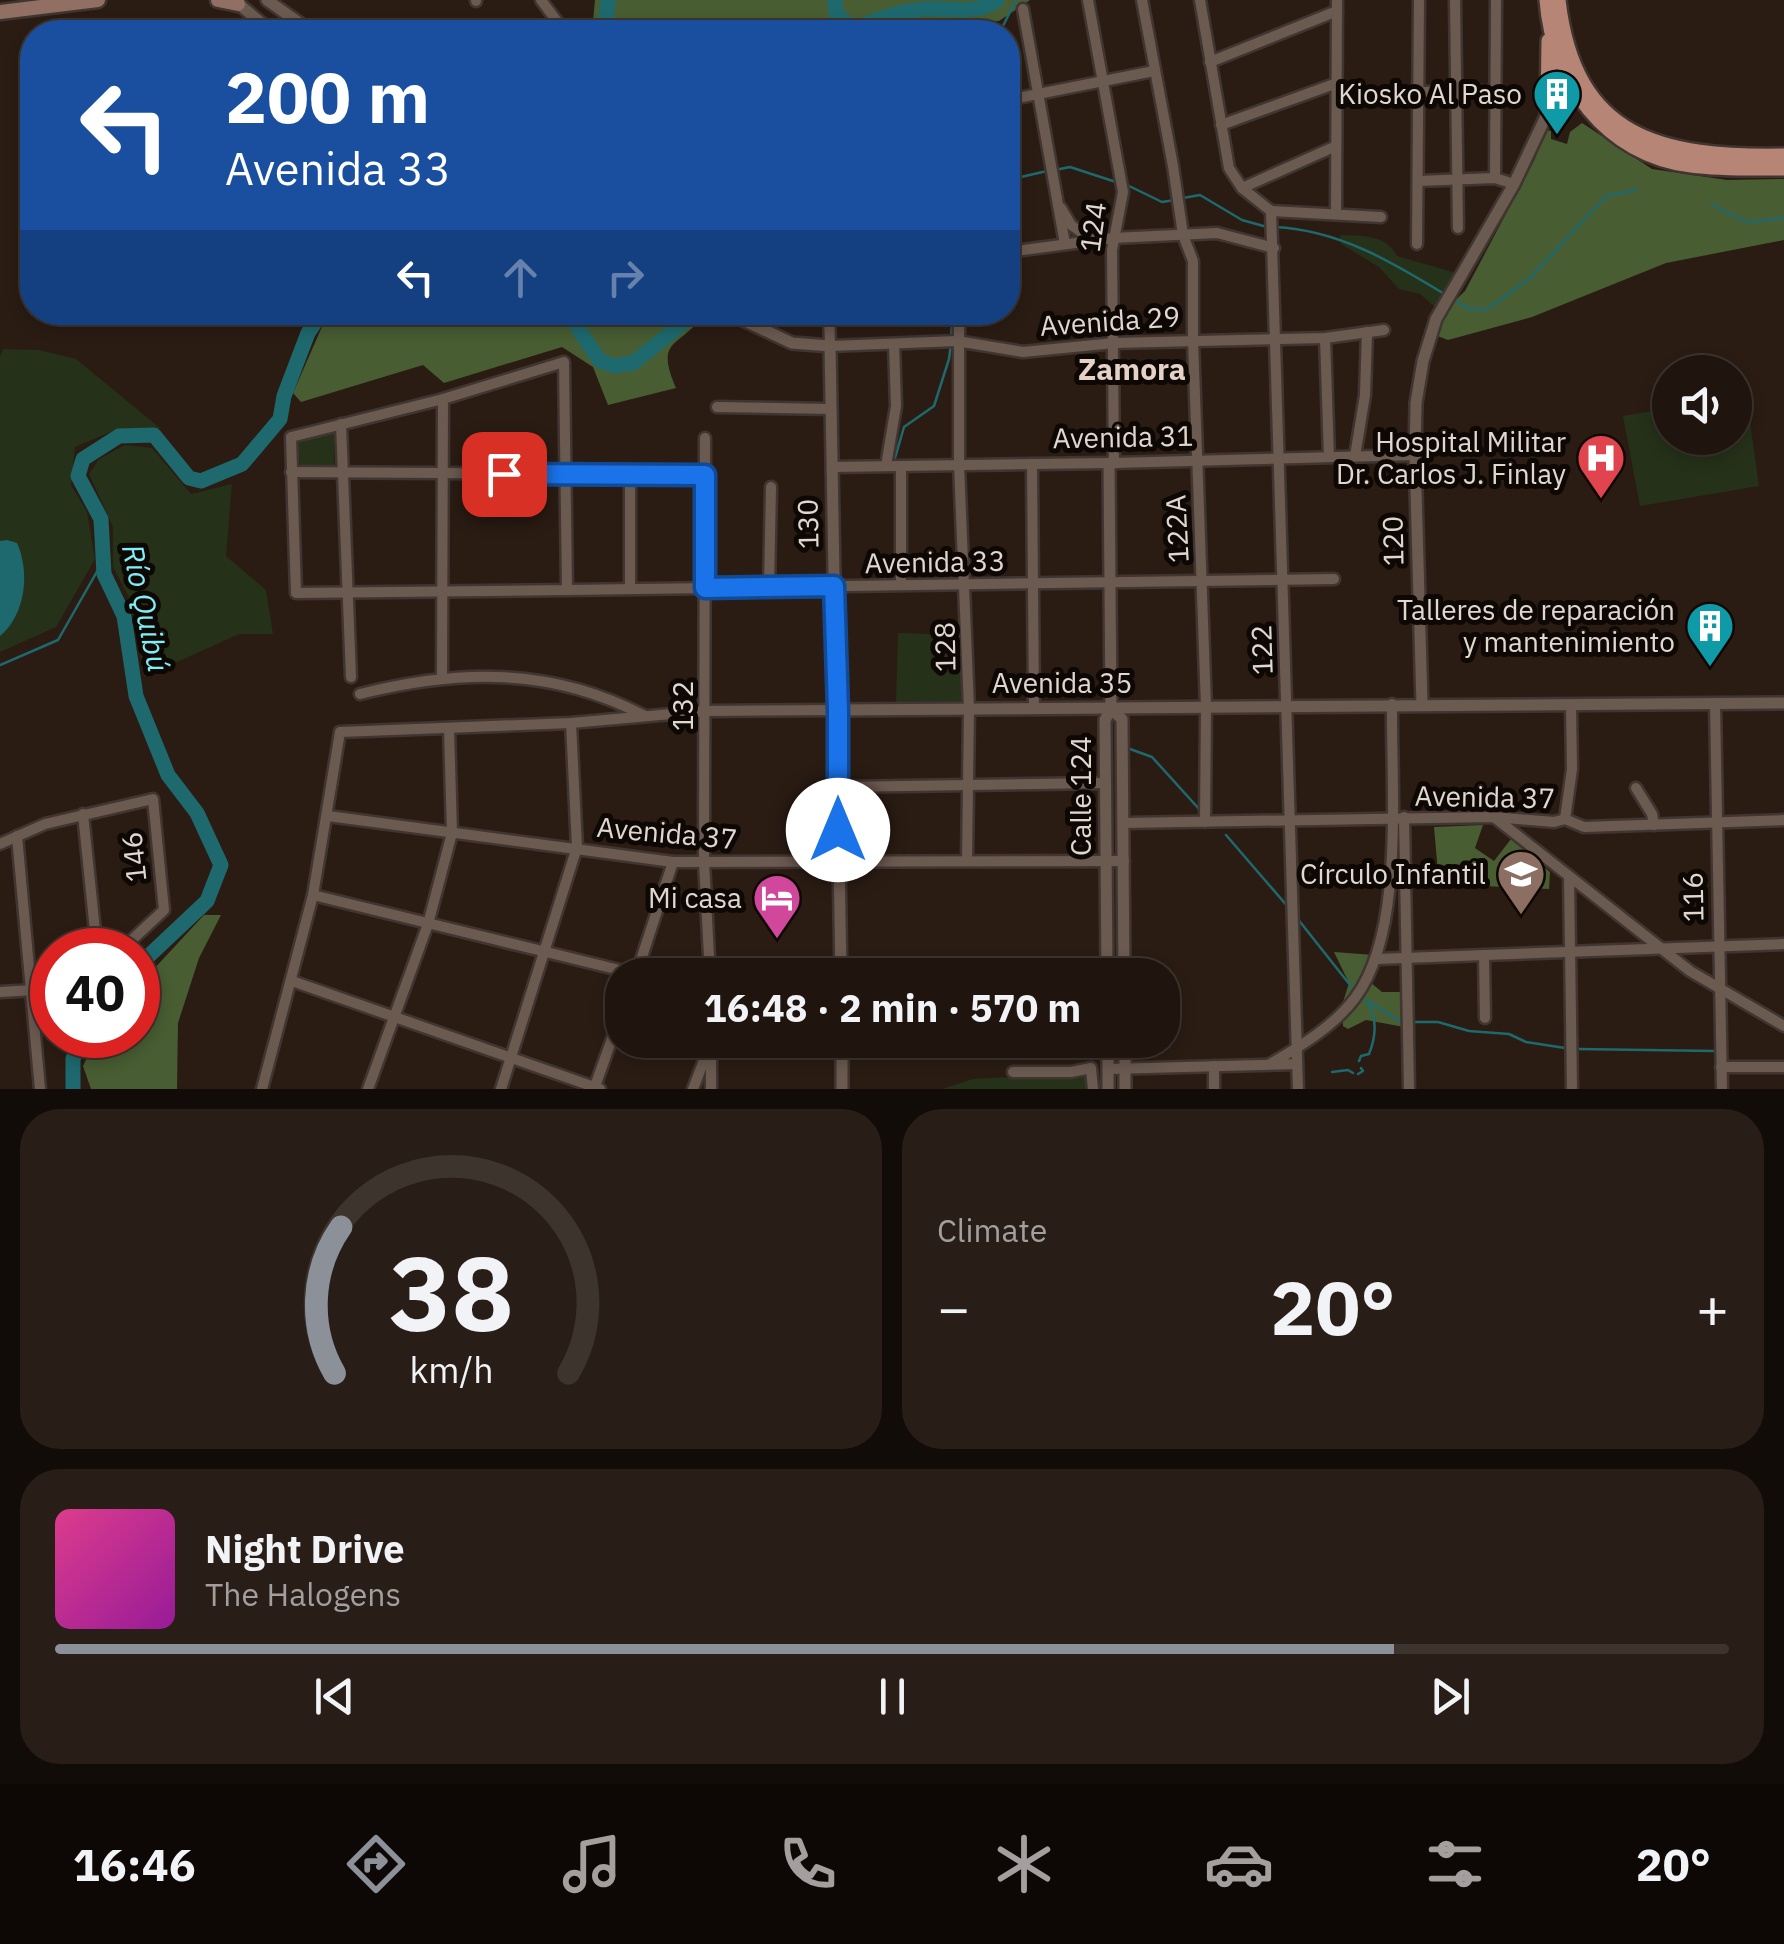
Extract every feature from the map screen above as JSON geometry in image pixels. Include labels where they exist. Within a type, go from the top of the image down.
[{"type":"main road","points":[[0,10],[31,0]]},
{"type":"main road","points":[[0,10],[98,0]]},
{"type":"main road","points":[[218,0],[236,2]]},
{"type":"main road","points":[[1547,0],[1549,32],[1560,69],[1587,110]]},
{"type":"main road","points":[[1548,112],[1560,69],[1558,0]]},
{"type":"main road","points":[[1560,69],[1621,125],[1653,144],[1706,155],[1784,156]]},
{"type":"main road","points":[[1548,112],[1565,100],[1587,110],[1634,146],[1678,163],[1784,168]]},
{"type":"street","points":[[267,0],[295,20]]},
{"type":"street","name":"124","points":[[1088,0],[1123,192],[1120,222],[1113,238],[1111,709]]},
{"type":"street","name":"122A","points":[[1142,0],[1179,198],[1182,235],[1193,261],[1192,340],[1206,706],[1205,822]]},
{"type":"street","points":[[1200,0],[1229,168],[1242,188],[1272,215],[1381,217]]},
{"type":"street","points":[[1418,0],[1418,244]]},
{"type":"street","points":[[1456,0],[1458,228]]},
{"type":"street","points":[[1495,178],[1496,0]]},
{"type":"street","points":[[236,2],[258,20]]},
{"type":"street","points":[[1210,62],[1336,6],[1336,214]]},
{"type":"street","points":[[1023,9],[1065,244]]},
{"type":"street","points":[[1020,98],[1154,71]]},
{"type":"street","points":[[1221,125],[1336,83]]},
{"type":"street","points":[[1418,92],[1495,91]]},
{"type":"street","points":[[1418,181],[1495,178],[1514,184],[1548,112]]},
{"type":"street","points":[[1242,188],[1336,146]]},
{"type":"street","name":"120","points":[[1422,704],[1416,403],[1436,320],[1514,184]]},
{"type":"street","points":[[1058,203],[1071,225],[1094,241]]},
{"type":"street","name":"122","points":[[1272,215],[1298,1089]]},
{"type":"street","points":[[1020,249],[1113,238],[1217,233],[1273,242]]},
{"type":"street","name":"Avenida 29","points":[[754,325],[792,343],[830,346],[955,341],[1023,352],[1114,343],[1325,338],[1384,330]]},
{"type":"street","name":"130","points":[[829,325],[841,958]]},
{"type":"street","name":"128","points":[[957,325],[969,708],[967,861]]},
{"type":"street","points":[[1355,456],[1366,395],[1367,332]]},
{"type":"street","points":[[1325,338],[1330,457]]},
{"type":"street","points":[[886,466],[896,406],[894,344]]},
{"type":"street","points":[[567,590],[566,474],[564,362],[443,399],[291,436],[292,472],[566,474],[630,474],[705,475]]},
{"type":"street","points":[[442,678],[443,399]]},
{"type":"street","points":[[718,406],[832,409]]},
{"type":"street","points":[[341,424],[351,677]]},
{"type":"street","name":"132","points":[[706,438],[704,862],[709,958]]},
{"type":"street","name":"Avenida 31","points":[[832,467],[1415,455]]},
{"type":"street","points":[[1032,464],[1034,708]]},
{"type":"street","points":[[901,585],[902,466]]},
{"type":"street","name":"Avenida 33","points":[[292,472],[296,594],[1334,578]]},
{"type":"street","points":[[630,474],[630,589]]},
{"type":"street","points":[[769,587],[771,487]]},
{"type":"street","points":[[1422,673],[1433,698],[1452,704]]},
{"type":"street","points":[[360,694],[480,675],[553,681],[588,690],[648,717]]},
{"type":"street","name":"Avenida 35","points":[[328,816],[340,732],[571,723],[705,710],[1784,703]]},
{"type":"street","points":[[1270,1064],[1341,1014],[1357,996],[1377,959],[1389,909],[1392,704]]},
{"type":"street","name":"116","points":[[1715,704],[1722,1089]]},
{"type":"street","points":[[1566,819],[1572,769],[1572,706]]},
{"type":"street","name":"Calle 124","points":[[1107,958],[1106,720],[1111,709],[1122,719],[1124,958]]},
{"type":"street","points":[[501,1089],[577,847],[571,723]]},
{"type":"street","points":[[368,1089],[428,924],[452,833],[448,728]]},
{"type":"street","points":[[838,787],[1106,783]]},
{"type":"street","points":[[1636,788],[1652,814],[1654,825]]},
{"type":"street","name":"146","points":[[83,814],[153,799],[164,910],[145,928]]},
{"type":"street","points":[[0,844],[45,824],[83,814],[94,928]]},
{"type":"street","points":[[262,1089],[313,895],[328,816]]},
{"type":"street","name":"Avenida 37","points":[[328,816],[673,862],[1124,861]]},
{"type":"street","points":[[1404,817],[1409,1089]]},
{"type":"street","points":[[1494,817],[1690,971],[1784,1026]]},
{"type":"street","name":"Avenida 37","points":[[1124,823],[1494,817],[1554,822],[1566,819],[1584,826],[1784,820]]},
{"type":"street","points":[[17,836],[30,961]]},
{"type":"street","points":[[642,958],[673,862]]},
{"type":"street","points":[[1569,876],[1572,1089]]},
{"type":"street","points":[[313,895],[605,967]]},
{"type":"street","points":[[1377,959],[1784,944]]},
{"type":"street","points":[[1484,955],[1485,1018]]},
{"type":"street","points":[[292,981],[597,1088],[607,1058]]},
{"type":"street","points":[[0,992],[30,990]]},
{"type":"street","points":[[38,1058],[40,1089]]},
{"type":"street","points":[[692,1089],[704,1058]]},
{"type":"street","points":[[711,1058],[711,1089]]},
{"type":"street","points":[[842,1058],[842,1089]]},
{"type":"street","points":[[1108,1058],[1108,1089]]},
{"type":"street","points":[[1125,1058],[1125,1089]]},
{"type":"street","points":[[1108,1069],[1297,1064]]},
{"type":"street","points":[[1214,1066],[1214,1089]]},
{"type":"street","points":[[1721,1067],[1784,1068]]},
{"type":"street","points":[[1013,1072],[1071,1072],[1090,1068],[1093,1089]]},
{"type":"green space","points":[[595,0],[1030,0],[1000,20],[593,20]]},
{"type":"green space","points":[[1582,123],[1652,169],[1727,180],[1784,179],[1784,240],[1666,263],[1532,317],[1448,340],[1435,335],[1436,319],[1465,291],[1534,161],[1546,130],[1551,131],[1551,139],[1567,144],[1570,132]]},
{"type":"green space","points":[[1340,235],[1380,240],[1397,256],[1456,273],[1436,308],[1420,294],[1399,289],[1379,267],[1341,244]]},
{"type":"green space","points":[[323,325],[695,325],[669,351],[676,388],[608,405],[593,367],[562,347],[444,383],[423,365],[301,402],[293,393]]},
{"type":"green space","points":[[3,349],[39,350],[76,359],[161,429],[115,430],[75,447],[71,485],[87,512],[95,559],[56,627],[0,652],[0,357]]},
{"type":"green space","points":[[1652,411],[1652,455],[1752,455],[1752,436],[1759,486],[1640,506],[1623,416]]},
{"type":"green space","points":[[334,431],[334,466],[300,466],[298,441]]},
{"type":"green space","points":[[125,445],[152,448],[191,494],[232,484],[226,556],[266,590],[273,634],[239,634],[144,677],[133,605],[113,567],[113,527],[89,474],[99,459]]},
{"type":"green space","points":[[898,633],[961,635],[962,703],[896,702]]},
{"type":"green space","points":[[1483,825],[1475,848],[1494,861],[1511,839],[1550,872],[1549,889],[1439,884],[1434,827]]},
{"type":"green space","points":[[204,915],[221,915],[199,958],[178,1023],[177,1089],[91,1089],[83,1066],[87,1058],[160,1058],[160,962]]},
{"type":"green space","points":[[1334,952],[1374,955],[1364,977],[1382,992],[1404,992],[1404,1027],[1366,1020],[1348,1029],[1343,1026],[1343,1002],[1349,983]]},
{"type":"green space","points":[[1095,1072],[1095,1089],[942,1089],[973,1079]]},
{"type":"water","points":[[0,541],[17,543],[24,579],[20,605],[0,636]]},
{"type":"waterway","name":"Río Quibú","points":[[606,20],[608,0]]},
{"type":"waterway","name":"Río Quibú","points":[[835,0],[836,14],[843,20]]},
{"type":"waterway","name":"Río Quibú","points":[[877,20],[925,9],[981,8],[997,0]]},
{"type":"waterway","points":[[1006,20],[1016,0]]},
{"type":"waterway","points":[[1055,170],[1070,167],[1119,183]]},
{"type":"waterway","points":[[1020,177],[1047,171]]},
{"type":"waterway","points":[[1127,185],[1162,202],[1175,200]]},
{"type":"waterway","points":[[1453,299],[1467,308],[1486,310],[1529,279],[1606,196],[1637,190]]},
{"type":"waterway","points":[[1183,198],[1200,195],[1242,220],[1267,227]]},
{"type":"waterway","points":[[1712,205],[1747,222],[1784,218]]},
{"type":"waterway","points":[[1275,227],[1343,241],[1446,295]]},
{"type":"waterway","name":"Río Quibú","points":[[160,945],[207,901],[221,865],[197,813],[168,775],[136,696],[124,616],[104,574],[101,519],[78,476],[83,459],[119,436],[154,435],[189,478],[201,481],[242,464],[280,419],[284,396],[313,325]]},
{"type":"waterway","name":"Río Quibú","points":[[576,325],[600,361],[615,366],[633,363],[681,325]]},
{"type":"waterway","points":[[951,336],[952,325]]},
{"type":"waterway","points":[[895,458],[904,427],[934,406],[951,344]]},
{"type":"waterway","points":[[0,665],[58,640],[103,561]]},
{"type":"waterway","points":[[1130,749],[1152,757],[1200,810]]},
{"type":"waterway","points":[[1226,835],[1289,908]]},
{"type":"waterway","points":[[1297,918],[1354,990]]},
{"type":"waterway","points":[[1363,998],[1401,1022]]},
{"type":"waterway","points":[[1359,1061],[1369,1054],[1374,1035],[1368,1003]]},
{"type":"waterway","points":[[1413,1022],[1438,1022],[1469,1031],[1509,1034],[1526,1042],[1565,1048]]},
{"type":"waterway","points":[[1578,1049],[1714,1051]]},
{"type":"waterway","name":"Río Quibú","points":[[73,1058],[73,1089]]},
{"type":"waterway","points":[[1358,1074],[1363,1071],[1361,1068]]},
{"type":"waterway","points":[[1332,1072],[1353,1073]]},
{"type":"place","name":"Kiosko Al Paso","points":[[1557,136]]},
{"type":"place","name":"Hospital Militar Dr. Carlos J. Finlay","points":[[1601,500]]},
{"type":"place","name":"Talleres de reparación y mantenimiento","points":[[1710,668]]},
{"type":"place","name":"Círculo Infantil","points":[[1521,916]]},
{"type":"place","name":"Mi casa","points":[[777,940]]},
{"type":"district","name":"Zamora","points":[[1132,370]]},
{"type":"route","points":[[504,474],[705,475],[705,588],[834,586],[838,830]]}]
